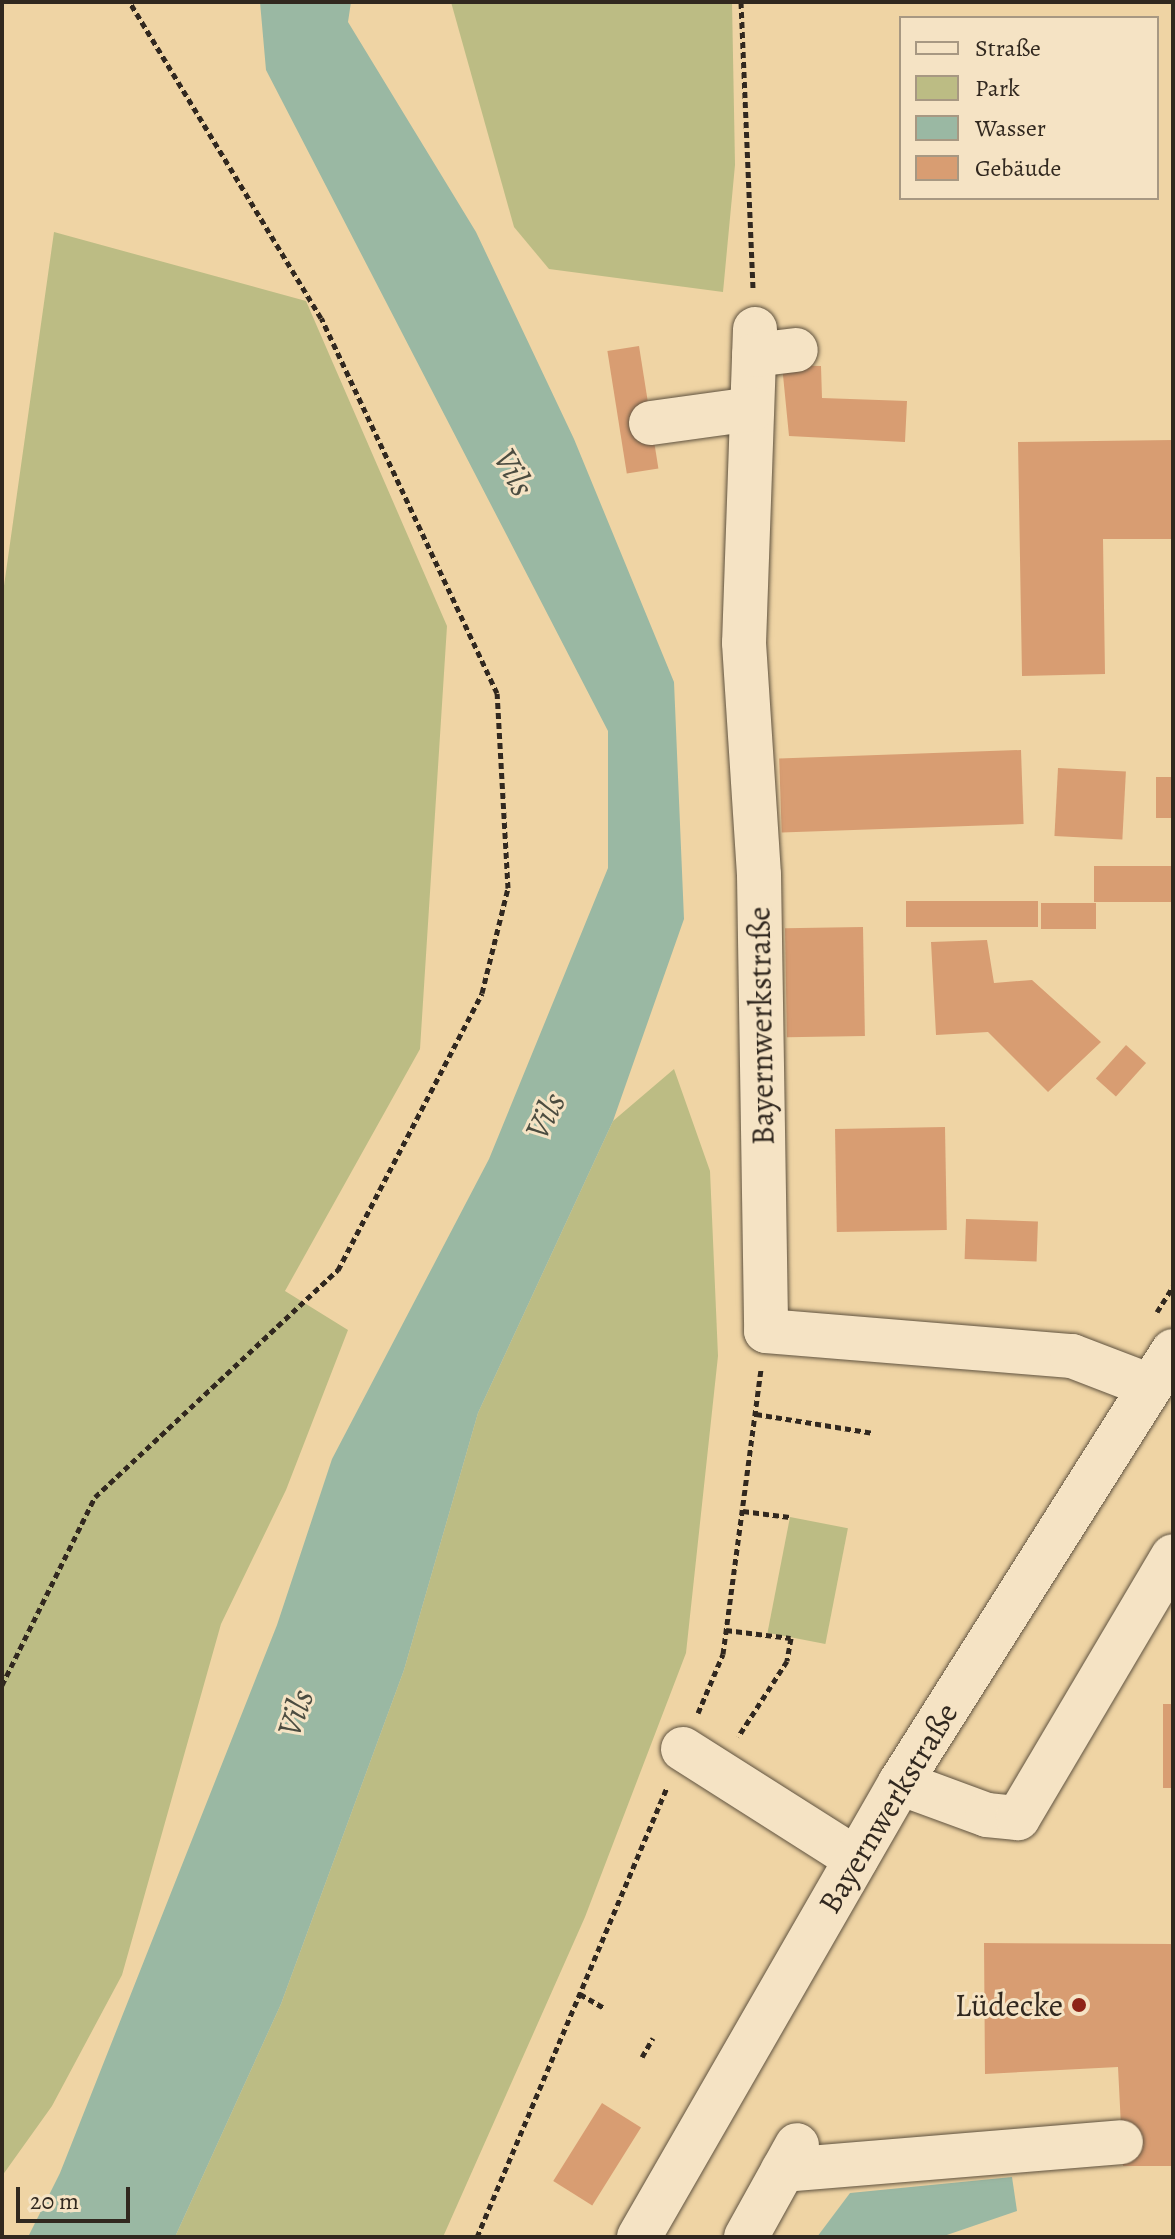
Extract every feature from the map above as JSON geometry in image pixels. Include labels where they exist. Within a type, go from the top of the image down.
[{"type":"street","points":[[754,342],[796,350]]},
{"type":"street","name":"Bayernwerkstraße","points":[[639,2237],[900,1783],[1162,1368],[1072,1356],[766,1331],[759,875],[744,643],[754,342]]},
{"type":"street","points":[[651,423],[752,409]]},
{"type":"street","points":[[900,1783],[987,1815],[1018,1818],[1039,1793],[1169,1569]]},
{"type":"street","points":[[697,1759],[856,1859]]},
{"type":"street","points":[[746,2237],[791,2156],[1121,2142]]},
{"type":"path","points":[[2,1685],[95,1497],[338,1270],[482,993],[508,888],[497,693],[321,318],[130,2]]},
{"type":"path","points":[[741,2],[754,342]]},
{"type":"path","points":[[477,2237],[580,1994],[697,1759],[726,1630],[766,1331]]},
{"type":"path","points":[[756,1414],[873,1433]]},
{"type":"path","points":[[743,1511],[790,1517]]},
{"type":"path","points":[[697,1759],[767,1696],[791,1638],[726,1630]]},
{"type":"path","points":[[580,1994],[604,2008]]},
{"type":"path","points":[[642,2057],[653,2038]]},
{"type":"green space","points":[[451,2],[732,2],[735,165],[723,292],[549,269],[514,227]]},
{"type":"green space","points":[[54,232],[306,301],[447,626],[420,1049],[285,1291],[348,1330],[286,1490],[221,1624],[122,1975],[52,2106],[2,2176],[2,600]]},
{"type":"green space","points":[[674,1069],[710,1171],[718,1356],[686,1653],[585,1917],[443,2237],[175,2237],[281,2004],[404,1670],[478,1413],[613,1121]]},
{"type":"green space","points":[[790,1517],[848,1528],[825,1644],[767,1633]]},
{"type":"water","name":"Vils","points":[[260,2],[351,2],[348,22],[476,232],[574,439],[674,682],[684,919],[613,1121],[478,1413],[404,1670],[281,2004],[175,2237],[28,2237],[60,2173],[277,1625],[332,1459],[489,1159],[608,868],[608,731],[266,70]]},
{"type":"water","points":[[1012,2177],[1017,2211],[941,2237],[817,2237],[850,2193]]},
{"type":"building","points":[[639,346],[658,468],[627,473],[607,351]]},
{"type":"building","points":[[782,365],[821,366],[822,398],[907,401],[905,442],[789,436]]},
{"type":"building","points":[[1173,440],[1173,539],[1103,539],[1105,674],[1022,676],[1018,442]]},
{"type":"building","points":[[1021,750],[1024,824],[782,832],[779,758]]},
{"type":"building","points":[[1058,768],[1126,772],[1122,839],[1054,836]]},
{"type":"building","points":[[1156,777],[1173,777],[1173,818],[1156,818]]},
{"type":"building","points":[[1094,866],[1173,866],[1173,902],[1094,902]]},
{"type":"building","points":[[906,901],[1038,901],[1038,927],[906,927]]},
{"type":"building","points":[[1041,903],[1096,903],[1096,929],[1041,929]]},
{"type":"building","points":[[863,927],[865,1036],[787,1037],[785,928]]},
{"type":"building","points":[[987,940],[994,983],[1032,980],[1101,1042],[1048,1092],[988,1032],[936,1035],[931,942]]},
{"type":"building","points":[[1126,1045],[1146,1063],[1116,1097],[1096,1078]]},
{"type":"building","points":[[945,1127],[947,1230],[837,1232],[835,1129]]},
{"type":"building","points":[[966,1219],[1038,1222],[1037,1261],[965,1259]]},
{"type":"building","points":[[1163,1704],[1173,1704],[1173,1788],[1163,1788]]},
{"type":"building","name":"Lüdecke","points":[[984,1943],[1173,1944],[1173,2166],[1123,2166],[1118,2067],[985,2074]]},
{"type":"building","points":[[602,2103],[641,2127],[592,2205],[553,2181]]},
{"type":"place","name":"Lüdecke","points":[[1079,2005]]}]
